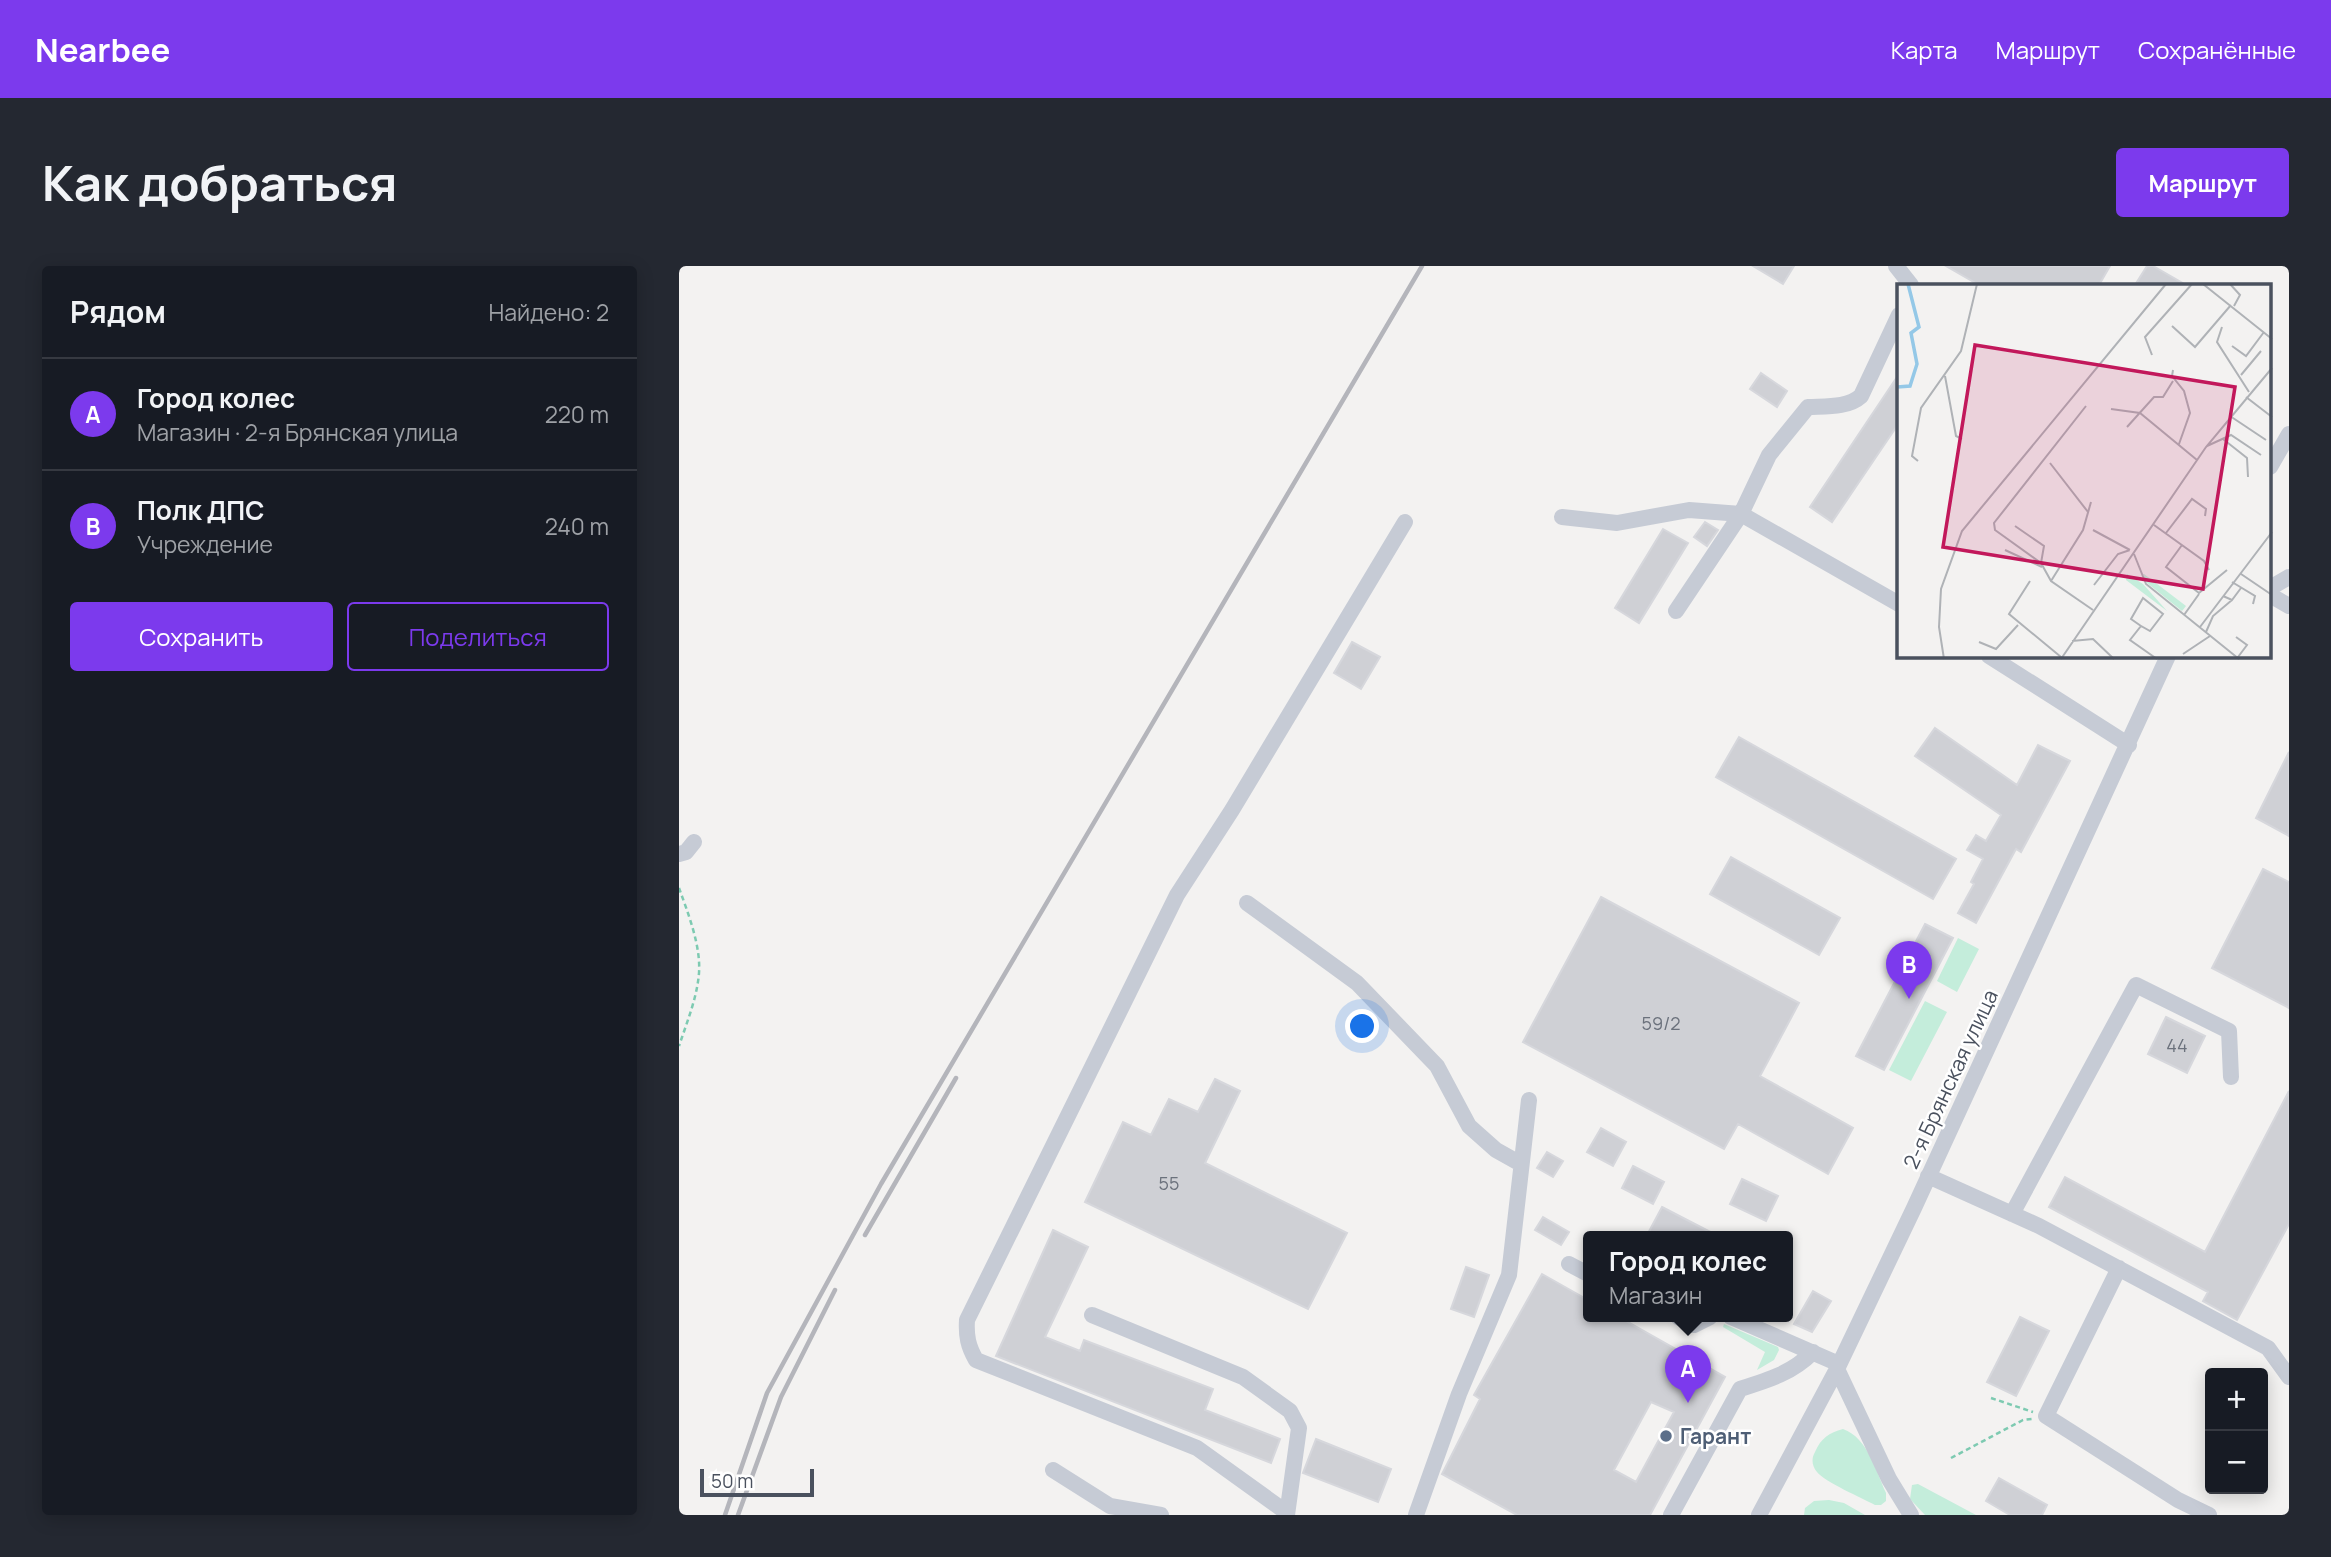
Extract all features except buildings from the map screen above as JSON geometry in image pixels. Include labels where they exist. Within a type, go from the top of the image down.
[{"type":"street","points":[[1896,266],[1910,284]]},
{"type":"street","points":[[1676,611],[1741,514],[1769,455],[1808,407],[1846,404],[1855,402],[1861,396],[1897,319]]},
{"type":"street","points":[[2271,466],[2286,443]]},
{"type":"street","points":[[1562,517],[1617,523],[1689,510],[1741,514],[1897,603]]},
{"type":"street","points":[[1091,1315],[1243,1377],[1290,1411],[1299,1428],[1287,1513],[1197,1448],[976,1360],[966,1335],[967,1320],[1177,895],[1232,810],[1405,523]]},
{"type":"street","points":[[2271,587],[2289,577]]},
{"type":"street","points":[[2271,596],[2289,606]]},
{"type":"street","name":"2-я Брянская улица","points":[[1759,1515],[1838,1366],[2168,658]]},
{"type":"street","points":[[2000,659],[2129,745]]},
{"type":"street","points":[[679,854],[686,852],[694,842]]},
{"type":"street","points":[[1247,903],[1357,984],[1437,1066],[1469,1126],[1496,1150],[1521,1164]]},
{"type":"street","points":[[2012,1214],[2136,985],[2229,1031],[2231,1077]]},
{"type":"street","points":[[1416,1515],[1459,1394],[1509,1275],[1529,1100]]},
{"type":"street","points":[[1928,1176],[2039,1226],[2268,1348],[2289,1377]]},
{"type":"street","points":[[1569,1264],[1583,1271]]},
{"type":"street","points":[[2119,1269],[2046,1416],[2178,1500],[2209,1515]]},
{"type":"street","points":[[1743,1322],[1813,1352],[1838,1366],[1889,1479],[1911,1515]]},
{"type":"street","points":[[1671,1515],[1740,1389],[1781,1376],[1800,1365],[1813,1352]]},
{"type":"street","points":[[1053,1470],[1110,1506],[1161,1515]]},
{"type":"street","points":[[1096,1515],[1110,1506]]},
{"type":"path","points":[[679,888],[696,944],[700,971],[679,1046]]},
{"type":"path","points":[[1990,1398],[2046,1416]]},
{"type":"path","points":[[1951,1458],[2023,1420],[2046,1416]]},
{"type":"green space","points":[[1958,938],[1979,949],[1957,992],[1937,981]]},
{"type":"green space","points":[[1925,1001],[1947,1012],[1911,1081],[1889,1070]]},
{"type":"green space","points":[[1724,1324],[1778,1347],[1774,1360],[1757,1370],[1765,1352],[1723,1327]]},
{"type":"green space","points":[[1843,1429],[1859,1440],[1870,1456],[1886,1493],[1886,1501],[1881,1505],[1875,1505],[1835,1485],[1821,1476],[1814,1467],[1813,1457],[1820,1443],[1830,1434]]},
{"type":"green space","points":[[1918,1484],[1976,1515],[1925,1515],[1910,1499],[1912,1485]]},
{"type":"green space","points":[[1814,1501],[1844,1503],[1865,1515],[1804,1515],[1805,1508]]},
{"type":"railway","points":[[725,1515],[767,1393],[881,1184],[1422,266]]},
{"type":"railway","points":[[865,1235],[956,1078]]},
{"type":"railway","points":[[738,1515],[781,1397],[835,1290]]},
{"type":"place","name":"Полк ДПС","points":[[1909,999]]},
{"type":"place","name":"Город колес","points":[[1688,1403]]},
{"type":"place","name":"Гарант","points":[[1666,1436]]}]
